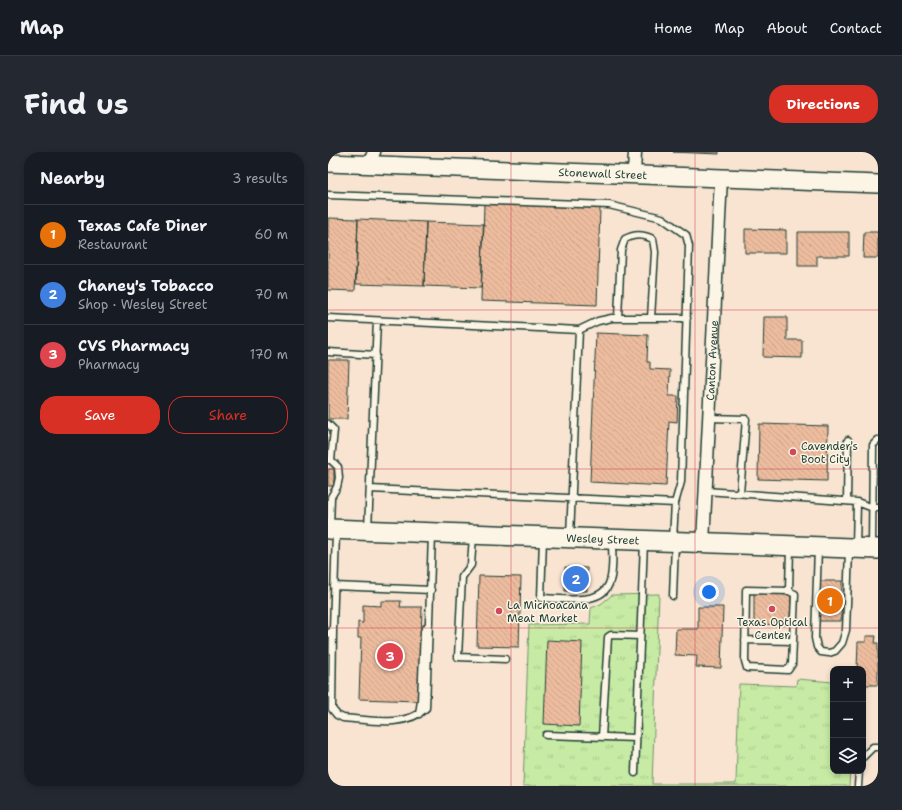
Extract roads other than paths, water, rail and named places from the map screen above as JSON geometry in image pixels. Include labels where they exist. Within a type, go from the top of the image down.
[{"type":"main road","name":"Wesley Street","points":[[331,529],[864,549]]},
{"type":"street","points":[[634,174],[635,152]]},
{"type":"street","name":"Stonewall Street","points":[[328,163],[372,158],[454,169],[634,174],[878,184]]},
{"type":"street","name":"Canton Avenue","points":[[703,543],[721,178]]},
{"type":"lane","points":[[328,195],[595,204],[662,218],[686,235],[689,246],[687,318],[681,482],[675,503],[673,596]]},
{"type":"lane","points":[[618,318],[621,250],[625,239],[634,235],[645,235],[652,239],[655,252],[651,318]]},
{"type":"lane","points":[[328,318],[579,330],[598,321],[618,318],[687,318]]},
{"type":"lane","points":[[368,530],[377,321]]},
{"type":"lane","points":[[570,538],[579,330]]},
{"type":"lane","points":[[328,352],[376,355]]},
{"type":"lane","points":[[709,418],[746,419],[740,493]]},
{"type":"lane","points":[[328,424],[334,430],[330,460],[338,467],[339,478],[337,487],[329,499],[334,586],[330,632],[332,709],[337,715],[343,718],[392,722],[419,714],[426,708],[432,533]]},
{"type":"lane","points":[[847,501],[848,440]]},
{"type":"lane","points":[[818,547],[815,638],[821,652],[829,653],[835,651],[842,643],[875,508],[873,445],[878,440]]},
{"type":"lane","points":[[370,489],[675,503]]},
{"type":"lane","points":[[706,491],[857,502],[875,508]]},
{"type":"lane","points":[[857,502],[864,549]]},
{"type":"lane","points":[[473,534],[470,565],[462,577],[458,657],[505,659]]},
{"type":"lane","points":[[543,537],[541,598],[587,599],[596,598],[604,592],[610,582],[612,539]]},
{"type":"lane","points":[[635,773],[644,541]]},
{"type":"lane","points":[[789,591],[790,546]]},
{"type":"lane","points":[[334,586],[431,590]]},
{"type":"lane","points":[[746,590],[789,591],[795,594],[792,664],[788,670],[747,668],[745,661],[746,590]]},
{"type":"lane","points":[[602,737],[608,637],[612,635],[640,636]]},
{"type":"lane","points":[[745,640],[793,641]]},
{"type":"lane","points":[[546,735],[636,738]]},
{"type":"lane","points":[[866,754],[873,747],[878,747]]},
{"type":"lane","points":[[858,786],[859,774]]},
{"type":"place","name":"Cavender's Boot City","points":[[793,452]]},
{"type":"place","name":"Chaney's Tobacco","points":[[576,579]]},
{"type":"place","name":"Texas Cafe Diner","points":[[830,601]]},
{"type":"place","name":"Texas Optical Center","points":[[772,609]]},
{"type":"place","name":"La Michoacana Meat Market","points":[[499,611]]},
{"type":"place","name":"CVS Pharmacy","points":[[390,656]]}]
